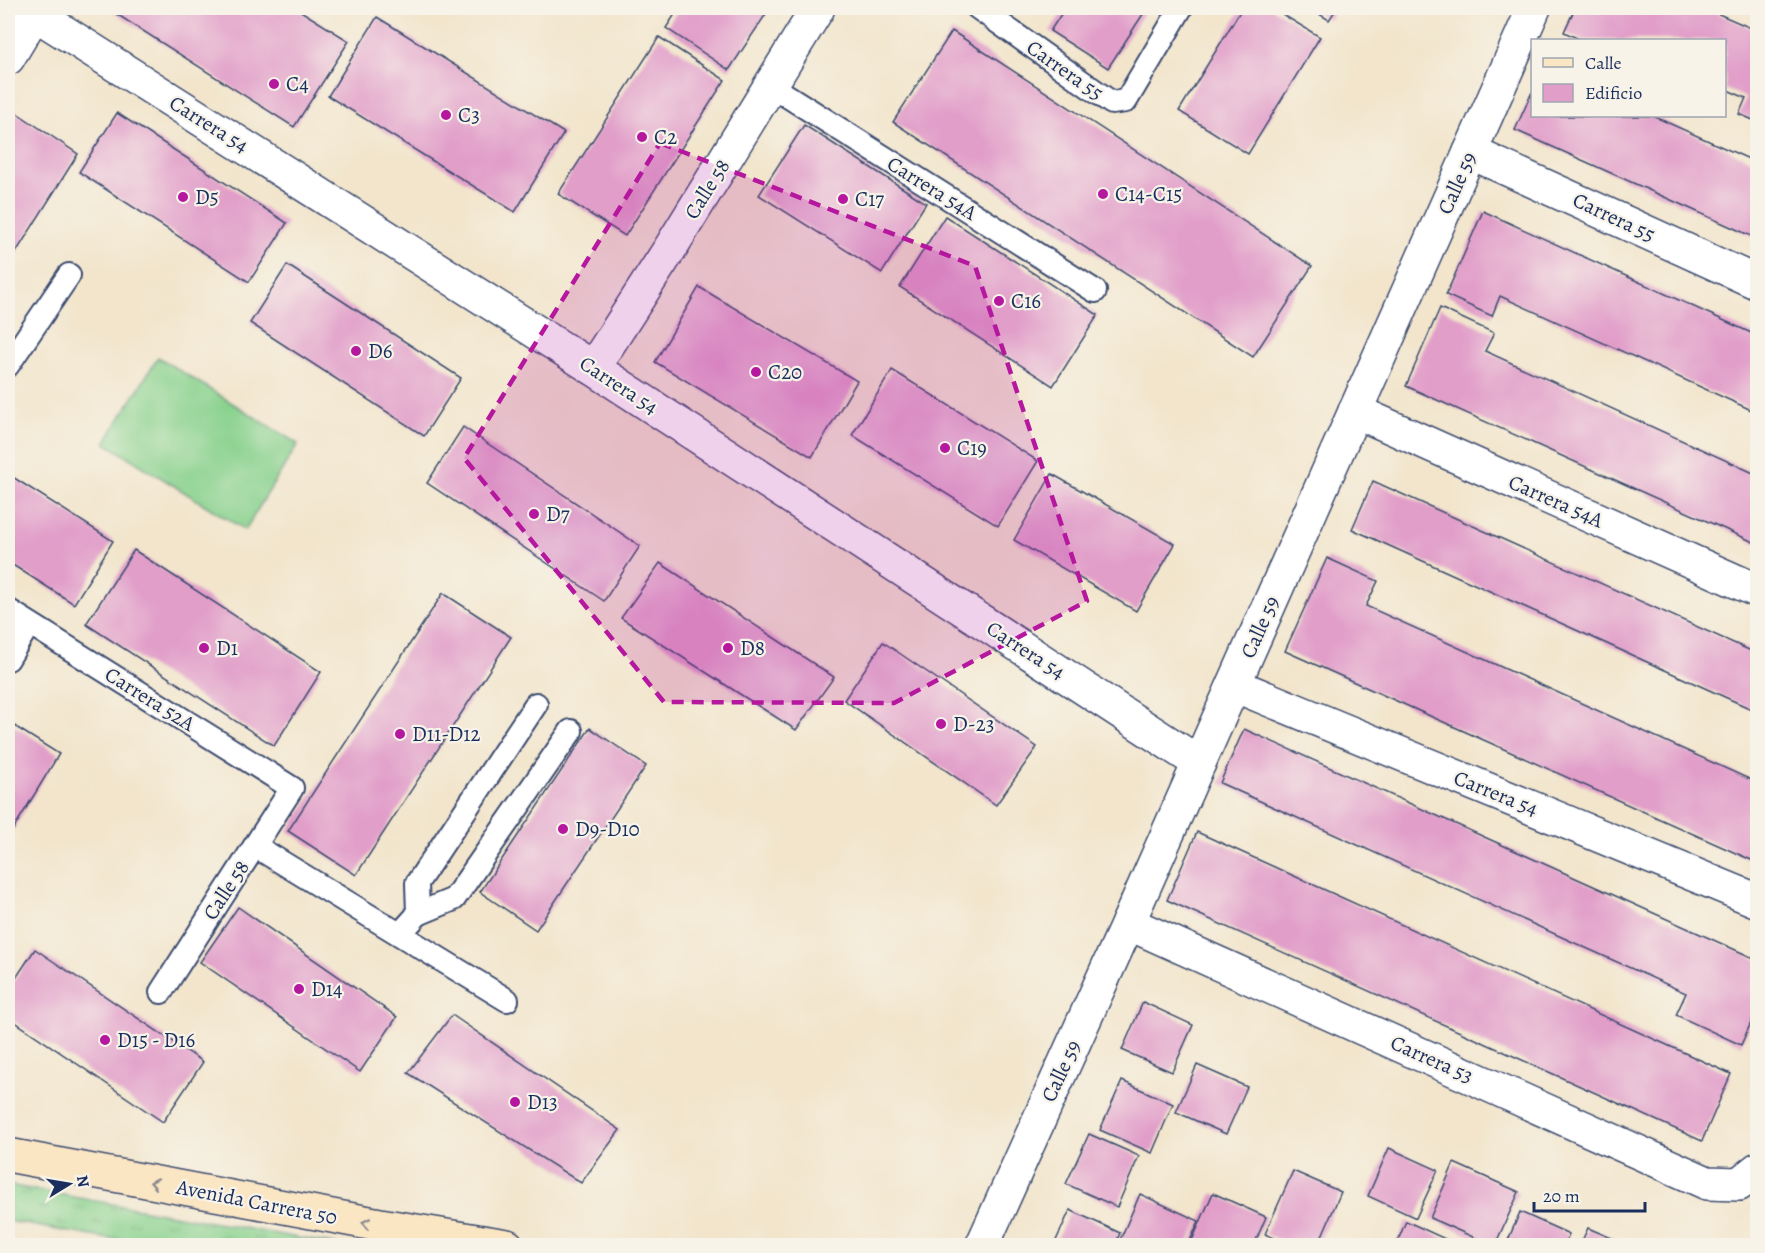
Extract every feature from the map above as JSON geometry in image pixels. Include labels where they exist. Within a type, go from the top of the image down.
[{"type":"main road","name":"Avenida Carrera 50","points":[[8,1155],[380,1225],[507,1245]]},
{"type":"street","name":"Calle 58","points":[[593,368],[671,247],[818,8]]},
{"type":"street","name":"Calle 59","points":[[982,1245],[1200,763],[1534,8]]},
{"type":"street","points":[[8,58],[30,10]]},
{"type":"street","name":"Carrera 54","points":[[30,10],[593,368],[1200,763]]},
{"type":"street","name":"Carrera 55","points":[[1470,152],[1758,283]]},
{"type":"street","name":"Carrera 54A","points":[[1355,411],[1758,591]]},
{"type":"street","name":"Carrera 54","points":[[1234,685],[1758,901]]},
{"type":"street","name":"Carrera 53","points":[[1128,923],[1707,1183],[1748,1176]]},
{"type":"lane","name":"Carrera 55","points":[[978,8],[1112,103],[1126,101],[1181,8]]},
{"type":"lane","name":"Carrera 54A","points":[[770,85],[1095,291]]},
{"type":"lane","points":[[8,365],[69,275]]},
{"type":"lane","name":"Carrera 52A","points":[[8,610],[292,788]]},
{"type":"lane","points":[[8,658],[29,624]]},
{"type":"lane","points":[[418,914],[417,883],[536,704]]},
{"type":"lane","points":[[400,934],[418,914],[454,899],[571,731]]},
{"type":"lane","name":"Calle 58","points":[[161,992],[292,788]]},
{"type":"lane","points":[[255,846],[507,1000]]},
{"type":"highlighted area","points":[[660,143],[975,266],[1087,601],[894,703],[664,702],[464,458]]},
{"type":"green space","points":[[158,357],[298,444],[245,530],[105,443]]},
{"type":"green space","points":[[8,1185],[337,1245],[143,1245],[8,1221]]},
{"type":"building","name":"C4","points":[[107,8],[296,8],[349,41],[294,127]]},
{"type":"building","points":[[679,8],[770,8],[729,70],[666,28]]},
{"type":"building","points":[[1065,8],[1147,8],[1108,68],[1050,31]]},
{"type":"building","points":[[1242,8],[1272,8],[1320,37],[1248,154],[1179,111]]},
{"type":"building","points":[[1309,8],[1337,8],[1329,20]]},
{"type":"building","points":[[1575,8],[1705,8],[1758,31],[1758,122],[1739,114],[1746,98],[1726,89],[1726,39],[1579,39],[1564,32]]},
{"type":"building","name":"C3","points":[[377,17],[564,133],[515,212],[328,96]]},
{"type":"building","name":"C14-C15","points":[[952,31],[1312,266],[1253,357],[893,122]]},
{"type":"building","name":"C2","points":[[659,37],[725,80],[625,236],[558,194]]},
{"type":"building","points":[[1531,94],[1531,117],[1655,117],[1758,163],[1758,239],[1515,130]]},
{"type":"building","points":[[8,107],[78,154],[8,265]]},
{"type":"building","name":"D5","points":[[117,113],[287,223],[249,282],[79,172]]},
{"type":"building","name":"C17","points":[[804,125],[926,203],[882,273],[759,195]]},
{"type":"building","points":[[1483,211],[1758,336],[1758,413],[1500,296],[1492,316],[1446,295]]},
{"type":"building","name":"C16","points":[[945,216],[1098,315],[1053,386],[900,287]]},
{"type":"building","name":"D6","points":[[287,265],[461,378],[424,436],[250,323]]},
{"type":"building","name":"C20","points":[[699,287],[857,381],[812,457],[655,362]]},
{"type":"building","points":[[1440,308],[1494,333],[1485,351],[1758,475],[1758,544],[1406,386]]},
{"type":"building","name":"C19","points":[[892,370],[1038,461],[998,526],[852,435]]},
{"type":"building","name":"D7","points":[[463,427],[640,546],[604,601],[427,483]]},
{"type":"building","points":[[8,474],[113,541],[74,604],[8,562]]},
{"type":"building","points":[[1052,474],[1175,544],[1136,611],[1014,540]]},
{"type":"building","points":[[1373,481],[1758,654],[1758,712],[1352,529]]},
{"type":"building","name":"D1","points":[[134,550],[321,672],[274,746],[86,624]]},
{"type":"building","points":[[1327,558],[1378,581],[1366,606],[1758,783],[1758,863],[1285,651]]},
{"type":"building","name":"D8","points":[[660,563],[834,677],[796,730],[621,618]]},
{"type":"building","name":"D11-D12","points":[[443,593],[511,637],[356,875],[288,831]]},
{"type":"building","name":"D-23","points":[[883,642],[1037,747],[996,805],[844,700]]},
{"type":"building","points":[[8,722],[59,754],[8,838]]},
{"type":"building","name":"D9-D10","points":[[590,728],[646,766],[536,930],[480,892]]},
{"type":"building","points":[[1244,729],[1758,960],[1758,1007],[1741,1045],[1676,1015],[1686,993],[1220,783]]},
{"type":"building","points":[[1197,832],[1731,1074],[1702,1141],[1167,900]]},
{"type":"building","name":"D14","points":[[238,907],[397,1017],[360,1072],[200,962]]},
{"type":"building","name":"D15 - D16","points":[[35,949],[203,1062],[163,1122],[8,1017],[8,990]]},
{"type":"building","points":[[1143,1002],[1193,1025],[1172,1072],[1122,1050]]},
{"type":"building","name":"D13","points":[[452,1015],[620,1130],[581,1183],[408,1073]]},
{"type":"building","points":[[1197,1065],[1247,1087],[1226,1134],[1176,1112]]},
{"type":"building","points":[[1122,1081],[1173,1104],[1152,1153],[1100,1130]]},
{"type":"building","points":[[1089,1134],[1139,1156],[1117,1207],[1066,1184]]},
{"type":"building","points":[[1389,1148],[1438,1170],[1416,1218],[1368,1196]]},
{"type":"building","points":[[1454,1163],[1519,1192],[1495,1245],[1430,1218]]},
{"type":"building","points":[[1293,1171],[1341,1192],[1318,1245],[1290,1245],[1265,1234]]},
{"type":"building","points":[[1213,1193],[1266,1217],[1254,1245],[1190,1245]]},
{"type":"building","points":[[1140,1194],[1199,1221],[1188,1245],[1131,1245],[1120,1240]]},
{"type":"building","points":[[1070,1210],[1120,1233],[1115,1245],[1054,1245]]},
{"type":"building","points":[[1520,1212],[1569,1234],[1564,1245],[1506,1245]]},
{"type":"building","points":[[1406,1221],[1454,1243],[1453,1245],[1396,1245]]},
{"type":"building","points":[[1588,1228],[1628,1245],[1580,1245]]},
{"type":"place","name":"C4","points":[[274,84]]},
{"type":"place","name":"C3","points":[[446,115]]},
{"type":"place","name":"C2","points":[[642,137]]},
{"type":"place","name":"C14-C15","points":[[1103,194]]},
{"type":"place","name":"D5","points":[[183,197]]},
{"type":"place","name":"C17","points":[[843,199]]},
{"type":"place","name":"C16","points":[[999,301]]},
{"type":"place","name":"D6","points":[[356,351]]},
{"type":"place","name":"C20","points":[[756,372]]},
{"type":"place","name":"C19","points":[[945,448]]},
{"type":"place","name":"D7","points":[[534,514]]},
{"type":"place","name":"D1","points":[[204,648]]},
{"type":"place","name":"D8","points":[[728,648]]},
{"type":"place","name":"D-23","points":[[941,724]]},
{"type":"place","name":"D11-D12","points":[[400,734]]},
{"type":"place","name":"D9-D10","points":[[563,829]]},
{"type":"place","name":"D14","points":[[299,989]]},
{"type":"place","name":"D15 - D16","points":[[105,1040]]},
{"type":"place","name":"D13","points":[[515,1102]]}]
